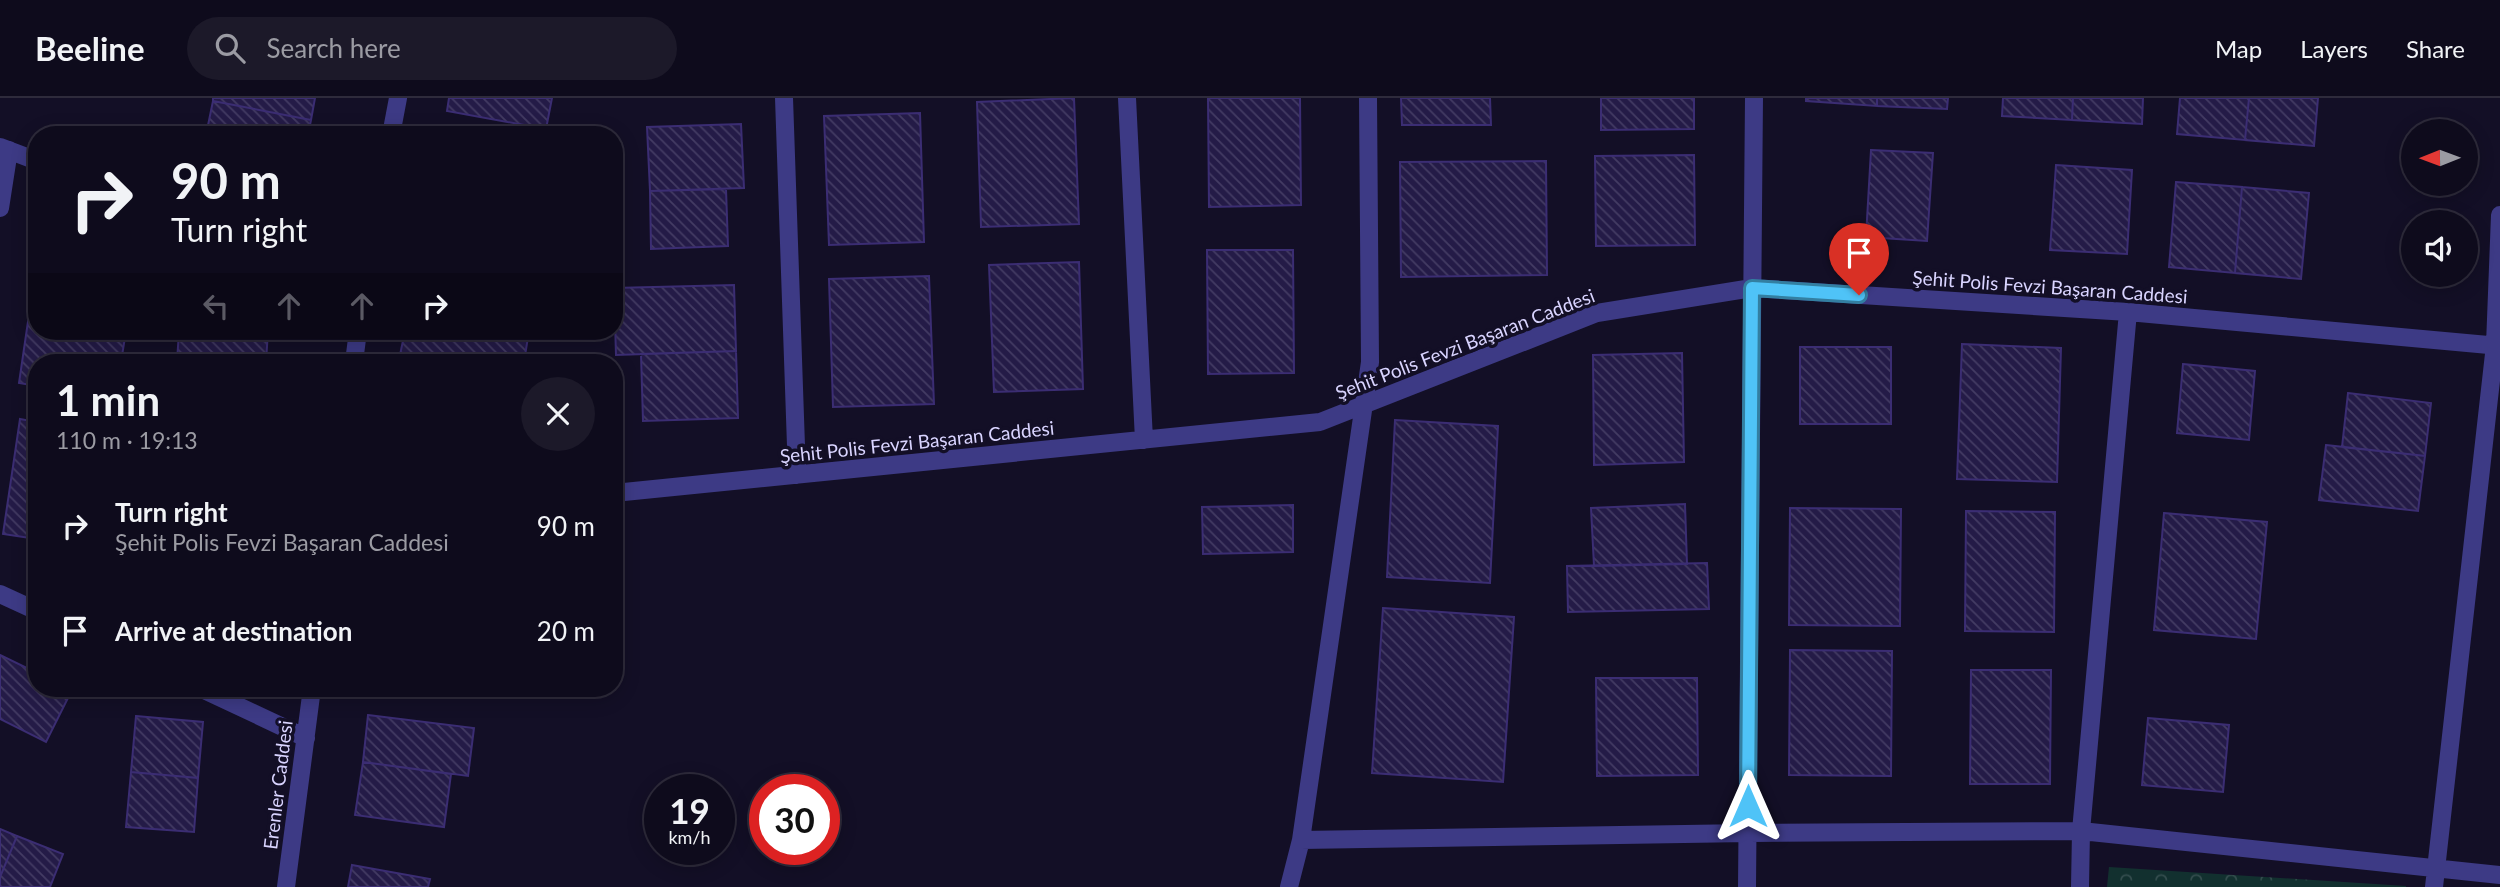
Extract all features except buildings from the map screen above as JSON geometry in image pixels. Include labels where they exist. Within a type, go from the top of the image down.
[{"type":"street","points":[[393,126],[398,98]]},
{"type":"street","points":[[784,98],[797,475]]},
{"type":"street","points":[[1127,98],[1144,440]]},
{"type":"street","points":[[1289,887],[1301,840],[1370,362],[1368,98]]},
{"type":"street","points":[[1747,887],[1754,98]]},
{"type":"street","points":[[0,208],[4,148],[28,157]]},
{"type":"street","points":[[2434,887],[2498,345],[2500,215]]},
{"type":"street","name":"Şehit Polis Fevzi Başaran Caddesi","points":[[623,492],[1320,422],[1597,313],[1752,288],[2128,312],[2498,345]]},
{"type":"street","points":[[2080,887],[2081,831],[2128,312]]},
{"type":"street","points":[[0,594],[28,607]]},
{"type":"street","points":[[219,697],[306,738]]},
{"type":"street","name":"Erenler Caddesi","points":[[286,887],[311,697]]},
{"type":"street","points":[[1301,840],[2081,831],[2500,875]]},
{"type":"green space","points":[[2109,867],[2406,886],[2406,887],[2107,887]]},
{"type":"route","points":[[1748,806],[1752,288],[1859,295]]}]
